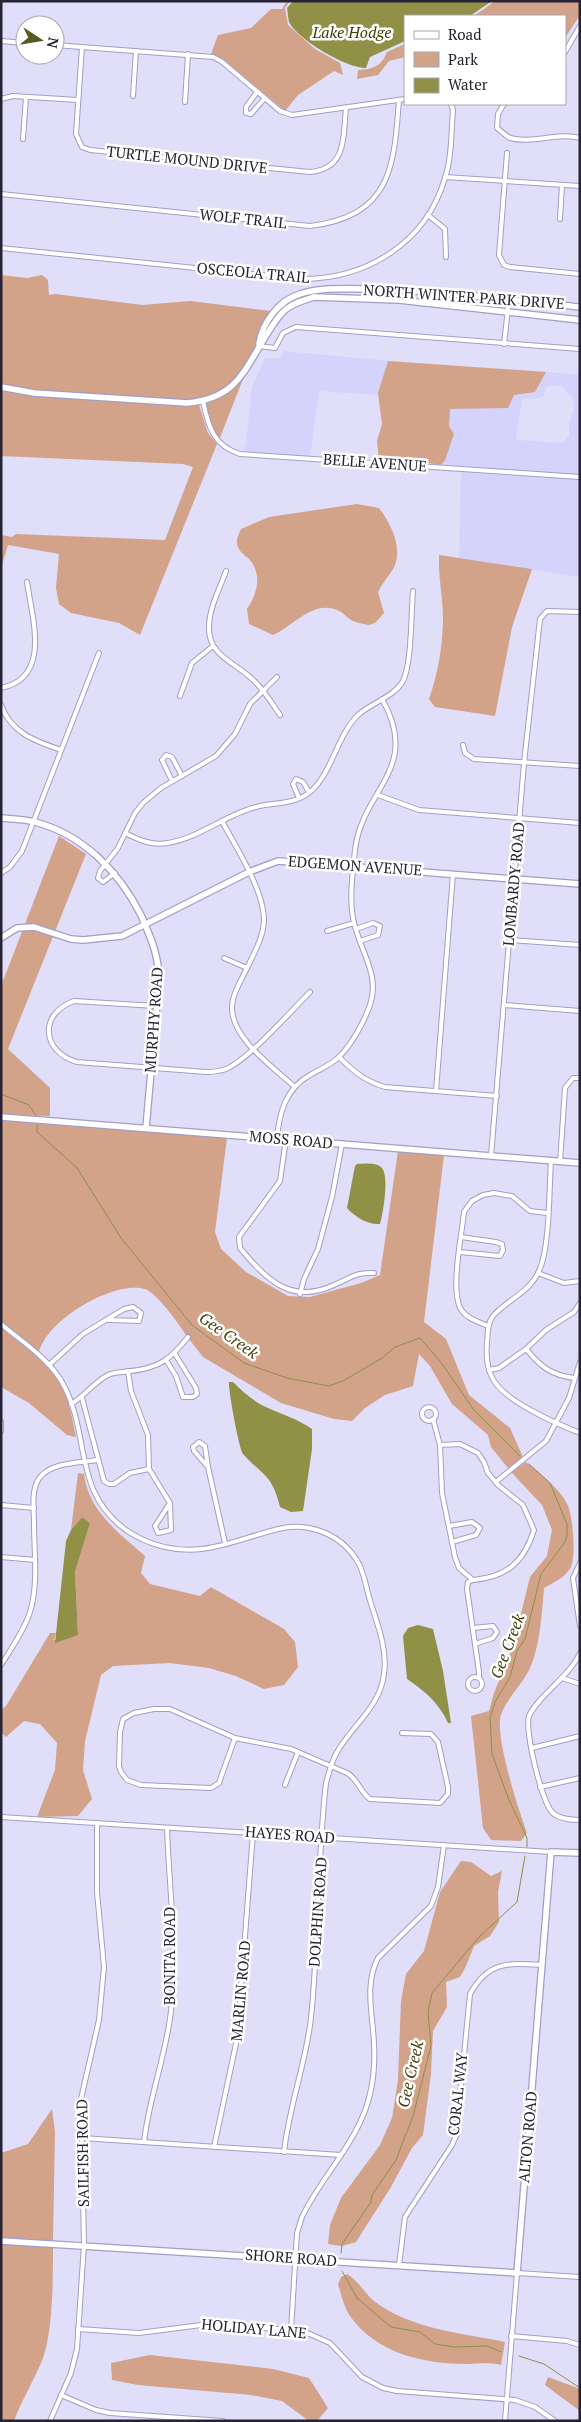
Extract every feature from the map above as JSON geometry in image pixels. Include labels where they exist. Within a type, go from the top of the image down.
[{"type":"street","points":[[566,50],[580,26]]},
{"type":"street","points":[[1,41],[15,42]]},
{"type":"street","points":[[65,46],[205,55],[221,61],[280,111],[292,115],[404,99]]},
{"type":"street","name":"TURTLE MOUND DRIVE","points":[[82,47],[76,134],[82,147],[90,150],[310,172],[327,168],[338,158],[342,149],[346,108]]},
{"type":"street","points":[[133,96],[136,50]]},
{"type":"street","points":[[185,102],[188,54]]},
{"type":"street","points":[[257,92],[246,107],[246,113],[251,114],[264,98]]},
{"type":"street","points":[[23,140],[26,97]]},
{"type":"street","points":[[1,98],[26,97],[78,100]]},
{"type":"street","name":"WOLF TRAIL","points":[[1,194],[310,226],[336,222],[352,215],[370,201],[386,181],[396,151],[399,100]]},
{"type":"street","name":"OSCEOLA TRAIL","points":[[1,248],[317,279],[351,274],[388,256],[410,238],[428,215],[446,177],[452,126],[451,105]]},
{"type":"street","points":[[503,105],[498,114],[498,128],[509,138],[553,139],[569,135],[580,138]]},
{"type":"street","points":[[507,153],[499,255],[504,265],[580,274]]},
{"type":"street","points":[[446,177],[580,186]]},
{"type":"street","points":[[560,219],[562,185]]},
{"type":"street","points":[[428,215],[444,229],[446,257]]},
{"type":"street","name":"NORTH WINTER PARK DRIVE","points":[[1,387],[11,390],[53,394],[187,403],[203,401],[229,390],[242,377],[258,346],[265,326],[280,306],[298,294],[312,290],[398,290],[580,307]]},
{"type":"street","name":"NORTH WINTER PARK DRIVE","points":[[258,346],[285,310],[300,301],[314,297],[399,300],[580,320]]},
{"type":"street","points":[[504,344],[509,300]]},
{"type":"street","points":[[258,346],[275,348],[283,333],[296,327],[580,349]]},
{"type":"street","name":"BELLE AVENUE","points":[[203,401],[210,432],[218,442],[229,450],[240,454],[580,477]]},
{"type":"street","points":[[226,571],[210,619],[209,633],[213,646],[222,657],[242,671],[262,690],[280,715]]},
{"type":"street","points":[[1,688],[14,684],[27,674],[35,659],[28,582]]},
{"type":"street","points":[[125,833],[152,844],[168,844],[254,807],[288,802],[309,792],[323,775],[351,724],[366,709],[399,686],[405,675],[413,591]]},
{"type":"street","name":"LOMBARDY ROAD","points":[[491,1156],[524,763],[540,619],[543,613],[554,610],[580,612]]},
{"type":"street","points":[[180,696],[192,663],[213,646]]},
{"type":"street","points":[[1,873],[10,867],[22,851],[99,653]]},
{"type":"street","points":[[115,873],[107,881],[100,880],[98,874],[107,864],[134,813],[143,802],[152,794],[209,762],[223,750],[235,734],[250,704],[277,677]]},
{"type":"street","points":[[277,1138],[281,1110],[295,1087],[302,1079],[339,1057],[366,1014],[373,995],[373,974],[354,924],[352,904],[358,838],[394,763],[396,743],[393,723],[382,699]]},
{"type":"street","points":[[1,705],[16,729],[36,741],[61,750]]},
{"type":"street","points":[[463,745],[465,753],[474,759],[580,766]]},
{"type":"street","points":[[172,782],[162,760],[166,755],[172,757],[182,776]]},
{"type":"street","points":[[299,798],[293,784],[296,779],[302,782],[309,792]]},
{"type":"street","points":[[378,795],[419,810],[580,823]]},
{"type":"street","name":"MURPHY ROAD","points":[[1,818],[34,821],[63,832],[107,864],[131,896],[153,941],[158,962],[146,1128]]},
{"type":"street","points":[[222,821],[262,903],[264,918],[258,945],[235,994],[232,1008],[238,1032],[295,1087]]},
{"type":"street","name":"EDGEMON AVENUE","points":[[1,938],[18,928],[34,927],[71,938],[94,940],[122,936],[248,872],[278,861],[580,884]]},
{"type":"street","points":[[436,1091],[453,874]]},
{"type":"street","points":[[356,929],[374,923],[380,926],[378,935],[360,941]]},
{"type":"street","points":[[327,931],[354,924]]},
{"type":"street","points":[[510,940],[580,945]]},
{"type":"street","points":[[224,958],[247,968]]},
{"type":"street","points":[[156,1006],[74,1001],[56,1012],[49,1027],[49,1035],[54,1048],[68,1060],[77,1062],[206,1072],[217,1071],[232,1066],[310,992]]},
{"type":"street","points":[[504,1005],[580,1011]]},
{"type":"street","points":[[339,1057],[358,1076],[371,1083],[385,1086],[497,1096]]},
{"type":"street","points":[[560,1162],[565,1088],[573,1078],[580,1078]]},
{"type":"street","name":"MOSS ROAD","points":[[1,1117],[580,1163]]},
{"type":"street","points":[[286,1139],[280,1181],[240,1237],[239,1244],[245,1254],[280,1286],[300,1294],[310,1294],[324,1290],[356,1273],[374,1273]]},
{"type":"street","points":[[300,1294],[304,1279],[318,1249],[334,1188],[342,1144]]},
{"type":"street","points":[[551,1161],[543,1260],[538,1273],[520,1295],[492,1317],[488,1326],[486,1351],[493,1381],[515,1400],[580,1433]]},
{"type":"street","points":[[488,1326],[462,1312],[455,1298],[464,1212],[472,1201],[483,1195],[494,1193],[512,1196],[530,1211],[547,1213]]},
{"type":"street","points":[[460,1252],[494,1257],[500,1256],[503,1250],[502,1244],[496,1242],[461,1237]]},
{"type":"street","points":[[538,1273],[564,1283],[580,1281]]},
{"type":"street","points":[[489,1370],[499,1368],[526,1349],[546,1330],[578,1311],[580,1303]]},
{"type":"street","points":[[49,1365],[83,1334],[128,1307],[133,1307],[142,1313],[139,1320],[108,1320]]},
{"type":"street","name":"DOLPHIN ROAD","points":[[1,1324],[49,1365],[63,1384],[71,1404],[90,1485],[102,1505],[116,1522],[135,1536],[159,1546],[179,1549],[202,1549],[279,1528],[306,1527],[322,1531],[339,1541],[358,1564],[383,1649],[384,1674],[372,1706],[340,1747],[331,1766],[326,1791],[322,1837],[311,2017],[305,2060],[289,2119],[284,2152]]},
{"type":"street","points":[[71,1404],[82,1398],[109,1374],[149,1370],[175,1354],[188,1337]]},
{"type":"street","points":[[526,1349],[552,1374],[574,1378]]},
{"type":"street","points":[[166,1360],[176,1376],[183,1396],[193,1397],[198,1394],[175,1354]]},
{"type":"street","points":[[497,1481],[540,1448],[569,1398],[580,1362]]},
{"type":"street","points":[[128,1372],[131,1391],[148,1435],[149,1469],[170,1503],[171,1530],[158,1533],[155,1526],[170,1503]]},
{"type":"street","points":[[82,1398],[104,1481],[114,1484],[130,1472],[149,1469]]},
{"type":"street","points":[[433,1419],[440,1445],[442,1493],[452,1542],[459,1568],[472,1580]]},
{"type":"street","points":[[1,1422],[1,1431]]},
{"type":"street","points":[[208,1466],[194,1451],[193,1447],[199,1442],[205,1446],[225,1543]]},
{"type":"street","points":[[440,1445],[460,1444],[469,1447],[478,1454],[484,1462],[488,1473],[505,1492],[523,1504],[534,1530],[528,1548],[515,1566],[495,1577],[468,1582],[467,1589],[478,1678]]},
{"type":"street","points":[[1,1665],[25,1625],[32,1608],[36,1486],[42,1474],[62,1465],[97,1460]]},
{"type":"street","points":[[1,1505],[34,1508]]},
{"type":"street","points":[[449,1526],[472,1522],[480,1528],[476,1535],[452,1542]]},
{"type":"street","points":[[1,1557],[34,1560]]},
{"type":"street","points":[[580,1563],[573,1578],[580,1626]]},
{"type":"street","points":[[472,1628],[493,1626],[497,1632],[493,1638],[475,1644]]},
{"type":"street","points":[[580,1653],[562,1678],[528,1717],[527,1728],[540,1787],[548,1808],[554,1814],[567,1820],[580,1820]]},
{"type":"street","points":[[562,1678],[580,1684]]},
{"type":"street","points":[[235,1738],[222,1777],[211,1788],[141,1785],[128,1780],[121,1772],[120,1726],[123,1719],[134,1713],[154,1709],[170,1709],[235,1738],[298,1752],[331,1766],[353,1776],[365,1796],[370,1799],[440,1802],[448,1794],[448,1787],[438,1742],[431,1734],[402,1733]]},
{"type":"street","points":[[532,1748],[580,1736]]},
{"type":"street","points":[[285,1785],[298,1752]]},
{"type":"street","points":[[540,1787],[580,1778]]},
{"type":"street","name":"HAYES ROAD","points":[[1,1817],[580,1853]]},
{"type":"street","name":"SAILFISH ROAD","points":[[50,2421],[74,2362],[78,2329],[84,2245],[81,2114],[83,2083],[99,2020],[104,1967],[98,1892],[97,1823]]},
{"type":"street","name":"BONITA ROAD","points":[[144,2142],[147,2114],[168,2033],[172,1993],[167,1828]]},
{"type":"street","name":"MARLIN ROAD","points":[[214,2147],[238,2032],[253,1833]]},
{"type":"street","points":[[291,2330],[297,2233],[302,2216],[365,2114],[373,2078],[374,2044],[370,1990],[374,1967],[378,1958],[431,1906],[438,1887],[444,1846]]},
{"type":"street","name":"ALTON ROAD","points":[[505,2421],[551,1852]]},
{"type":"street","name":"CORAL WAY","points":[[399,2265],[405,2217],[456,2136],[470,1994],[480,1980],[497,1966],[513,1963],[542,1965]]},
{"type":"street","points":[[82,2138],[341,2155]]},
{"type":"street","name":"SHORE ROAD","points":[[1,2241],[580,2277]]},
{"type":"street","name":"HOLIDAY LANE","points":[[78,2329],[139,2333],[209,2324],[291,2330],[312,2334],[322,2338],[335,2348],[362,2377],[383,2388],[397,2391],[524,2402],[555,2421]]},
{"type":"street","points":[[511,2336],[556,2340],[580,2345]]},
{"type":"street","points":[[61,2395],[89,2407],[110,2413],[223,2421]]},
{"type":"shaded area","points":[[284,351],[388,361],[378,395],[319,391],[310,457],[243,452],[246,444],[252,387],[265,358],[281,358]]},
{"type":"shaded area","points":[[546,372],[580,375],[580,475],[441,465],[445,460],[450,409],[507,408],[514,395],[535,392]],"holes":[[[562,385],[566,392],[571,395],[574,409],[569,425],[569,436],[562,443],[518,440],[516,438],[522,399],[540,398],[544,395],[546,387]]]},
{"type":"shaded area","points":[[461,472],[580,480],[580,577],[459,558]]},
{"type":"green space","points":[[287,1],[290,1],[285,8],[288,25],[315,49],[340,63],[343,75],[334,71],[298,95],[285,111],[223,59],[211,54],[218,35],[251,28],[271,9],[282,9]]},
{"type":"green space","points":[[495,1],[580,1],[580,15],[566,36],[566,15],[475,15]]},
{"type":"green space","points":[[404,44],[404,57],[389,61],[378,75],[357,79],[358,70],[376,66],[382,61],[387,52]]},
{"type":"green space","points":[[1,275],[27,278],[42,275],[48,280],[49,295],[55,294],[142,305],[190,301],[271,311],[262,327],[249,360],[240,375],[224,390],[203,399],[172,401],[1,385]]},
{"type":"green space","points":[[388,361],[546,372],[535,392],[514,395],[508,408],[450,409],[449,426],[454,434],[445,460],[441,465],[415,461],[379,461],[377,441],[382,424],[378,393]]},
{"type":"green space","points":[[243,379],[219,440],[213,432],[204,404],[230,392]]},
{"type":"green space","points":[[1,390],[34,395],[199,405],[208,433],[217,444],[140,635],[119,623],[71,613],[59,604],[56,588],[59,554],[8,545],[1,568],[1,535],[12,537],[16,534],[165,540],[193,467],[183,464],[1,456]]},
{"type":"green space","points":[[357,504],[379,508],[388,521],[396,543],[397,558],[395,565],[378,592],[384,613],[375,623],[369,625],[355,622],[339,611],[320,608],[304,615],[273,635],[249,624],[247,609],[256,591],[257,578],[253,565],[240,551],[237,543],[241,529],[269,517]]},
{"type":"green space","points":[[439,555],[532,569],[512,627],[495,716],[435,707],[429,699],[439,659],[443,628]]},
{"type":"green space","points":[[59,836],[86,854],[8,1049],[50,1088],[50,1116],[1,1115],[1,986]]},
{"type":"green space","points":[[1,1119],[227,1138],[215,1232],[221,1249],[246,1272],[288,1296],[310,1297],[361,1283],[380,1275],[398,1151],[444,1155],[424,1322],[446,1339],[469,1395],[510,1428],[523,1457],[508,1468],[491,1447],[488,1435],[452,1404],[430,1366],[419,1354],[413,1386],[385,1395],[365,1408],[352,1421],[334,1419],[281,1403],[203,1357],[189,1339],[191,1336],[186,1335],[161,1302],[145,1289],[132,1288],[116,1291],[82,1306],[54,1328],[44,1341],[39,1353],[1,1321]]},
{"type":"green space","points":[[1,1327],[33,1353],[55,1376],[66,1396],[76,1437],[67,1435],[29,1403],[1,1387]]},
{"type":"green space","points":[[526,1462],[550,1482],[561,1494],[568,1506],[573,1536],[573,1561],[566,1574],[544,1588],[540,1630],[533,1661],[526,1676],[501,1715],[501,1739],[504,1755],[513,1791],[527,1833],[521,1841],[491,1840],[483,1828],[471,1716],[489,1711],[494,1693],[513,1646],[530,1577],[547,1556],[552,1530],[542,1505],[511,1472]]},
{"type":"green space","points":[[78,1473],[84,1474],[92,1499],[106,1520],[145,1556],[141,1573],[150,1584],[200,1596],[211,1587],[284,1629],[295,1642],[298,1667],[284,1685],[264,1689],[236,1676],[209,1668],[170,1663],[113,1666],[101,1675],[85,1741],[83,1770],[92,1799],[78,1816],[37,1817],[55,1770],[57,1743],[40,1724],[24,1721],[6,1737],[1,1732],[1,1710],[6,1706],[50,1633],[56,1633],[54,1640],[78,1635],[75,1572],[90,1523],[82,1517],[71,1530]]},
{"type":"green space","points":[[461,1861],[471,1862],[491,1876],[502,1871],[498,1892],[499,1922],[490,1936],[474,1946],[460,1977],[446,1982],[447,2007],[433,2031],[431,2074],[423,2135],[412,2148],[391,2187],[356,2242],[342,2246],[328,2244],[330,2225],[341,2198],[380,2145],[392,2118],[398,2080],[401,2001],[406,1974],[424,1951],[440,1892]]},
{"type":"green space","points":[[52,2109],[55,2132],[53,2241],[1,2239],[1,2153],[28,2144]]},
{"type":"green space","points":[[1,2243],[53,2246],[52,2303],[46,2347],[40,2366],[14,2421],[1,2421]]},
{"type":"green space","points":[[347,2274],[374,2301],[404,2318],[437,2329],[505,2342],[501,2365],[434,2362],[418,2359],[402,2354],[373,2339],[350,2316],[343,2300],[338,2284],[341,2277]]},
{"type":"green space","points":[[150,2355],[273,2369],[309,2378],[328,2408],[317,2421],[309,2421],[282,2401],[251,2395],[138,2385],[112,2380],[111,2363]]},
{"type":"green space","points":[[548,2377],[580,2389],[580,2411],[545,2385]]},
{"type":"water","name":"Lake Hodge","points":[[293,1],[492,1],[471,15],[404,15],[404,41],[370,57],[366,68],[347,64],[336,59],[304,38],[290,24],[287,8]]},
{"type":"water","points":[[357,1164],[376,1164],[384,1171],[385,1194],[380,1224],[362,1220],[347,1208],[355,1166]]},
{"type":"water","points":[[229,1382],[233,1382],[263,1406],[312,1429],[312,1449],[303,1511],[291,1512],[280,1507],[274,1488],[266,1476],[243,1454],[234,1419]]},
{"type":"water","points":[[82,1517],[90,1523],[75,1572],[78,1635],[55,1643],[66,1541],[71,1530]]},
{"type":"water","points":[[418,1625],[433,1629],[443,1671],[451,1723],[448,1723],[431,1698],[407,1679],[403,1636],[408,1628]]},
{"type":"waterway","name":"Gee Creek","points":[[1,1094],[29,1105],[37,1117]]},
{"type":"waterway","name":"Gee Creek","points":[[37,1123],[37,1132],[77,1168],[121,1238],[192,1325],[244,1363],[287,1378],[329,1386],[343,1381],[382,1358],[395,1347],[420,1338],[440,1361],[474,1410],[520,1456]]},
{"type":"waterway","name":"Gee Creek","points":[[527,1847],[527,1838],[509,1800],[492,1754],[490,1718],[495,1702],[510,1677],[517,1651],[525,1639],[541,1574],[565,1542],[567,1536],[567,1524],[550,1483],[529,1464]]},
{"type":"waterway","name":"Gee Creek","points":[[341,2253],[342,2244],[371,2202],[372,2195],[396,2160],[413,2116],[431,2046],[428,2012],[432,1993],[479,1937],[517,1902],[525,1856]]},
{"type":"waterway","name":"Gee Creek","points":[[342,2271],[357,2298],[391,2327],[420,2332],[435,2344],[454,2347],[487,2346],[501,2352]]},
{"type":"waterway","name":"Gee Creek","points":[[519,2356],[544,2364],[580,2388]]}]
